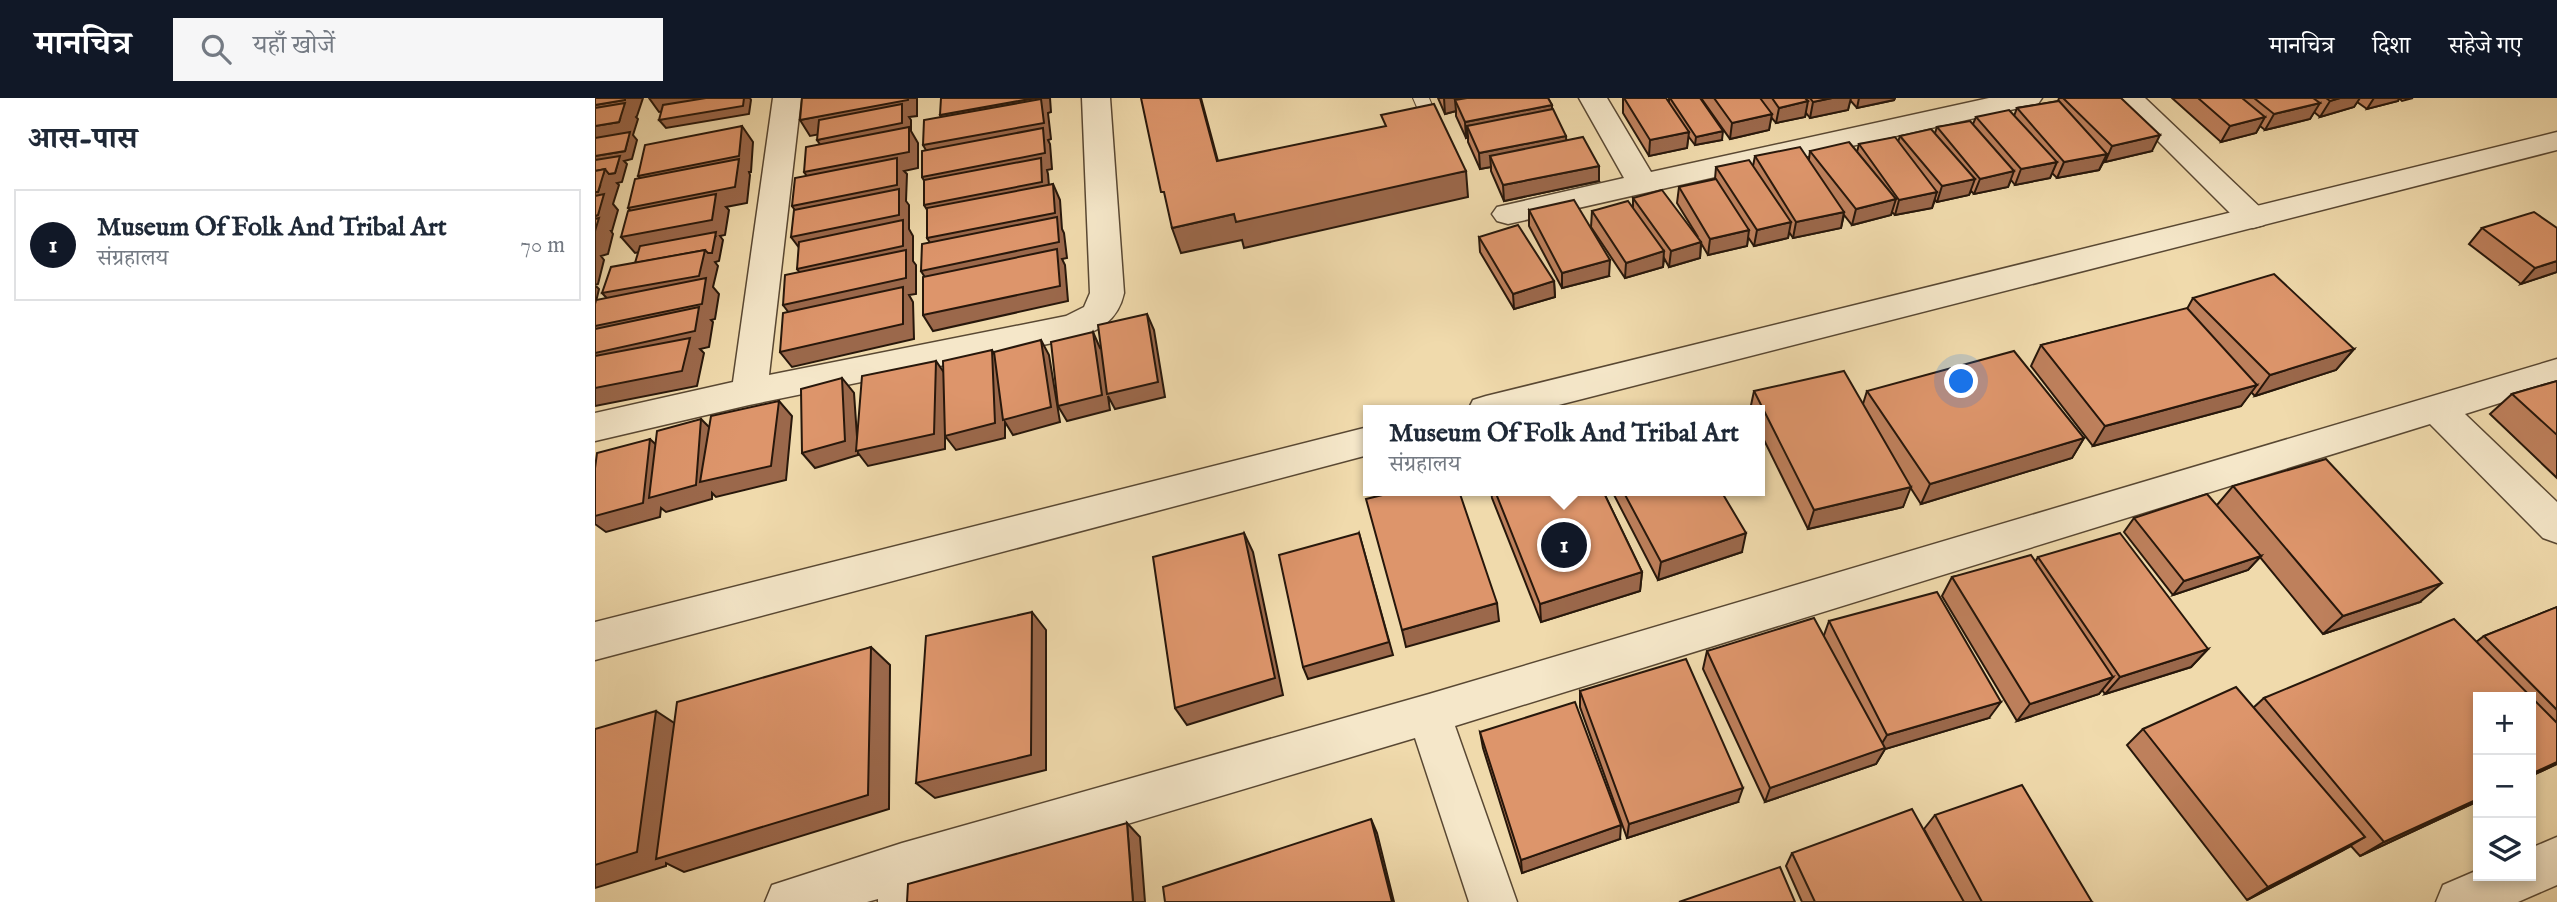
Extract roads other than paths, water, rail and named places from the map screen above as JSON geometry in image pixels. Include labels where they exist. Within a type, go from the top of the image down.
[{"type":"street","points":[[749,392],[786,98]]},
{"type":"street","points":[[595,427],[749,392],[1072,327],[1094,318],[1105,307],[1107,293],[1096,98]]},
{"type":"street","points":[[1593,98],[1643,185]]},
{"type":"street","points":[[1508,214],[2028,98]]},
{"type":"street","points":[[2129,98],[2253,218]]},
{"type":"street","points":[[1506,405],[2557,141]]},
{"type":"street","points":[[789,902],[902,884],[1429,714],[2557,372]]},
{"type":"street","points":[[2436,408],[2557,527]]},
{"type":"street","points":[[595,642],[1363,442]]},
{"type":"street","points":[[1429,714],[1493,902]]},
{"type":"street","points":[[2536,870],[2557,862]]},
{"type":"street","points":[[2460,902],[2511,881]]},
{"type":"lane","points":[[1421,98],[1429,117]]},
{"type":"place","name":"Museum Of Folk And Tribal Art","points":[[1564,545]]}]
